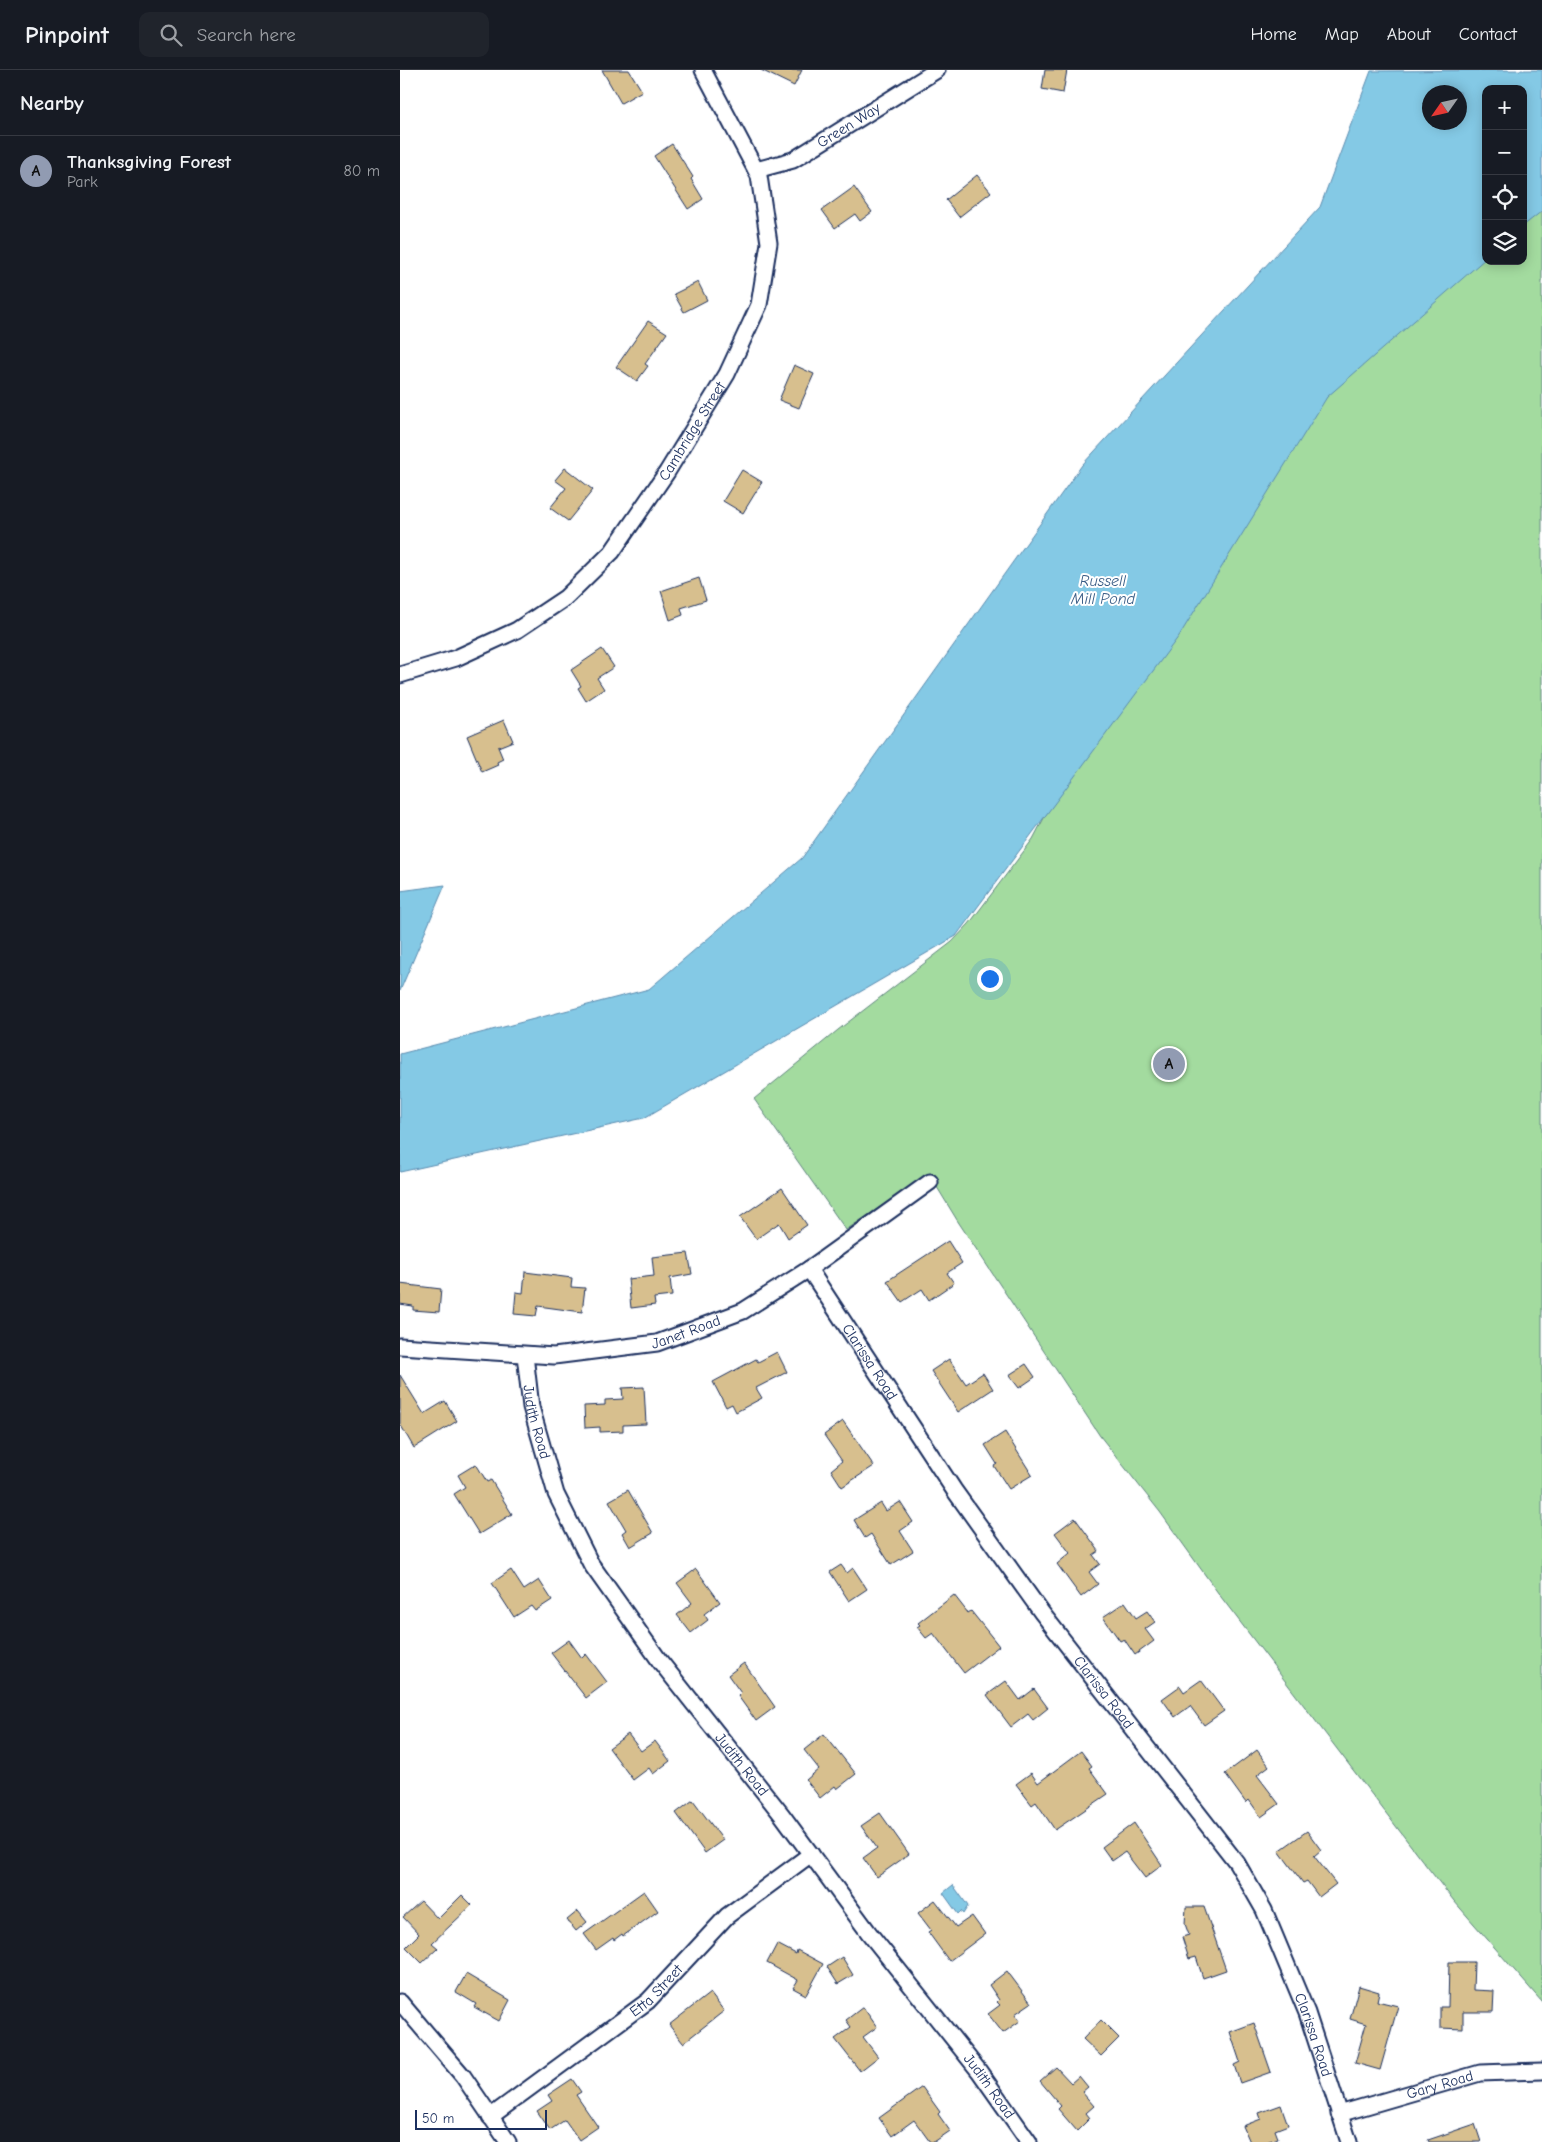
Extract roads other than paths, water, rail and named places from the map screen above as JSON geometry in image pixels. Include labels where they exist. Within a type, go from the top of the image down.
[{"type":"street","name":"Cambridge Street","points":[[400,675],[456,658],[517,630],[565,598],[612,552],[667,472],[727,374],[759,305],[770,244],[759,176],[703,70]]},
{"type":"street","name":"Green Way","points":[[756,170],[793,160],[937,70]]},
{"type":"street","name":"Janet Road","points":[[400,1346],[554,1356],[657,1343],[743,1311],[809,1269],[930,1182]]},
{"type":"street","name":"Clarissa Road","points":[[809,1269],[970,1513],[1042,1613],[1236,1863],[1264,1910],[1307,2013],[1349,2142]]},
{"type":"street","name":"Judith Road","points":[[525,1354],[531,1407],[556,1494],[591,1564],[659,1660],[811,1854],[869,1933],[979,2072],[1029,2142]]},
{"type":"street","name":"Etta Street","points":[[490,2117],[648,2001],[727,1916],[811,1854]]},
{"type":"street","points":[[400,2002],[463,2076],[508,2142]]},
{"type":"street","name":"Gary Road","points":[[1339,2114],[1480,2073],[1542,2071]]},
{"type":"water","name":"Russell Mill Pond","points":[[1542,70],[1542,211],[1527,223],[1527,85],[1482,85],[1482,261],[1327,397],[1179,636],[956,936],[644,1118],[400,1172],[400,1054],[649,989],[802,858],[1082,465],[1320,207],[1371,71]]},
{"type":"water","points":[[445,885],[400,991],[400,891]]},
{"type":"water","points":[[953,1885],[968,1906],[963,1914],[961,1911],[958,1914],[943,1893]]},
{"type":"place","name":"Thanksgiving Forest","points":[[1169,1064]]}]
